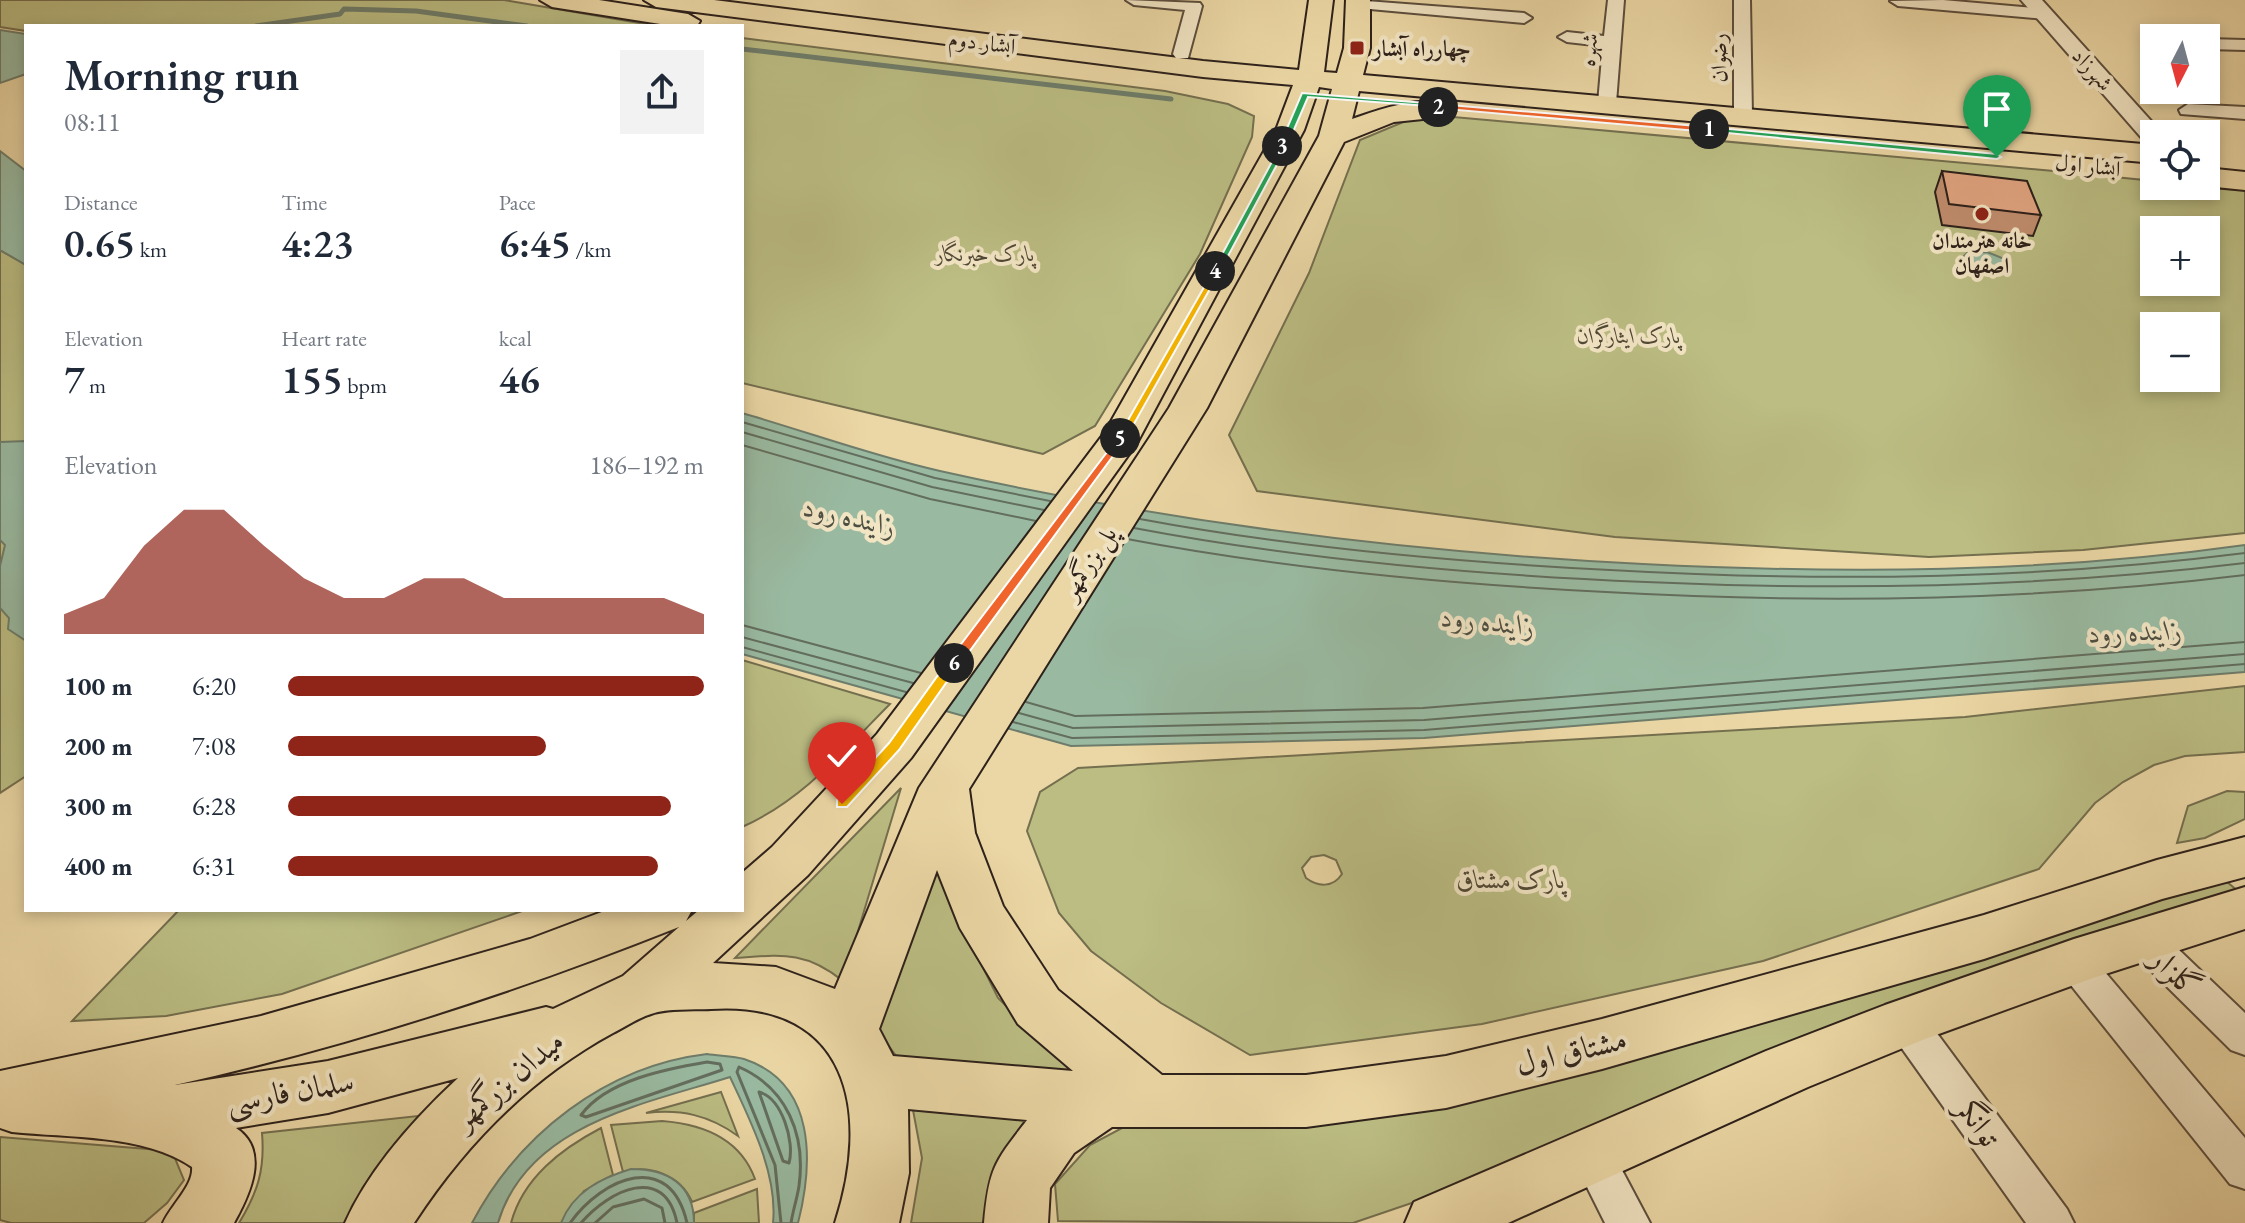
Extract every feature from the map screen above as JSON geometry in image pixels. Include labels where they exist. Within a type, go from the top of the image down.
[{"type":"main road","name":"آبشار دوم","points":[[552,0],[724,11]]},
{"type":"main road","name":"آبشار دوم","points":[[656,0],[1050,58]]},
{"type":"main road","name":"پل بزرگمهر","points":[[744,902],[790,861],[894,746],[1123,435],[1272,114],[1307,87],[1321,0]]},
{"type":"main road","name":"پل بزرگمهر","points":[[862,1057],[865,983],[951,775],[1188,408],[1333,136],[1357,35],[1358,2]]},
{"type":"main road","name":"آبشار دوم","points":[[744,28],[1050,58],[1190,68],[1307,87]]},
{"type":"main road","points":[[1190,68],[1254,67],[1286,61],[1300,53],[1317,35]]},
{"type":"main road","points":[[1357,35],[1370,54],[1405,75],[1492,103]]},
{"type":"main road","points":[[1190,68],[1272,114]]},
{"type":"main road","name":"آبشار اول","points":[[1307,87],[1668,117],[2140,170]]},
{"type":"main road","points":[[1333,136],[1390,114],[1492,103]]},
{"type":"main road","name":"آبشار اول","points":[[1492,103],[1607,103],[1668,117],[1743,115],[2140,153]]},
{"type":"main road","points":[[2220,160],[2245,162]]},
{"type":"main road","points":[[2220,178],[2245,181]]},
{"type":"main road","points":[[951,775],[949,833],[979,913],[1038,1007],[1126,1101],[1052,1134],[1019,1180],[1016,1223]]},
{"type":"main road","name":"مشتاق اول","points":[[862,1057],[1126,1101],[1306,1101],[1446,1082],[1602,1044],[1984,937],[2157,880],[2245,857]]},
{"type":"main road","points":[[744,879],[790,861]]},
{"type":"main road","points":[[1437,1223],[1591,1153],[1905,1021],[2142,938],[2245,908]]},
{"type":"main road","points":[[0,1097],[261,1041],[540,959],[660,912]]},
{"type":"main road","points":[[643,992],[733,912]]},
{"type":"main road","name":"میدان بزرگمهر","points":[[377,1223],[451,1125],[511,1068],[575,1024],[643,992],[713,985],[768,986],[814,1003],[862,1057]]},
{"type":"main road","name":"سلمان فارسی","points":[[0,1105],[132,1118],[328,1087],[575,1024]]},
{"type":"main road","points":[[862,1057],[880,1139],[873,1206],[867,1223]]},
{"type":"main road","points":[[132,1118],[191,1132],[221,1152],[225,1179],[205,1215],[195,1223]]},
{"type":"street","points":[[1134,0],[1194,6],[1190,68]]},
{"type":"street","name":"شهره","points":[[1607,103],[1616,0]]},
{"type":"street","name":"رضوان","points":[[1742,0],[1743,115]]},
{"type":"street","points":[[1898,1],[2038,7]]},
{"type":"street","points":[[1358,2],[1524,18]]},
{"type":"street","name":"شهرزاد","points":[[2038,7],[2140,122]]},
{"type":"street","points":[[1567,37],[1613,42]]},
{"type":"street","points":[[2220,46],[2242,48]]},
{"type":"street","points":[[2188,110],[2245,113]]},
{"type":"street","name":"گلزار","points":[[2142,938],[2245,1038]]},
{"type":"street","points":[[2075,963],[2245,1170]]},
{"type":"street","name":"توانگر","points":[[1905,1021],[2052,1223]]},
{"type":"street","points":[[1591,1153],[1628,1223]]},
{"type":"green space","points":[[0,0],[504,0],[645,24],[24,24],[24,31],[0,27]]},
{"type":"green space","name":"پارک خبرنگار","points":[[744,38],[1165,91],[1228,104],[1254,116],[1252,137],[1200,254],[1095,426],[1043,454],[744,383]]},
{"type":"green space","name":"پارک ایثارگران","points":[[1442,116],[2140,180],[2140,200],[2220,200],[2220,189],[2245,190],[2245,533],[2083,550],[1929,557],[1615,537],[1257,491],[1229,435],[1309,273],[1360,140],[1408,120]]},
{"type":"green space","points":[[0,250],[24,264],[24,777],[0,793]]},
{"type":"green space","points":[[744,661],[890,704],[804,788],[744,826]]},
{"type":"green space","name":"پارک مشتاق","points":[[2245,686],[2245,752],[2185,756],[2154,765],[2123,782],[2095,803],[2039,869],[1763,961],[1482,1024],[1250,1055],[1161,1003],[1091,951],[1059,913],[1027,831],[1040,792],[1078,768],[1965,717]],"holes":[[[1324,855],[1336,860],[1342,874],[1334,882],[1320,884],[1306,878],[1302,868],[1311,857]]]},
{"type":"green space","points":[[901,788],[843,981],[804,959],[779,956],[735,958]]},
{"type":"green space","points":[[2227,791],[2245,792],[2245,819],[2205,838],[2177,843],[2188,806]]},
{"type":"green space","points":[[935,856],[956,913],[998,998],[1077,1076],[901,1062],[874,1027]]},
{"type":"green space","points":[[2221,877],[2244,896],[1491,1176],[1353,1223],[1058,1221],[1055,1184],[1090,1145],[1135,1121],[1273,1123]]},
{"type":"green space","points":[[177,912],[519,912],[282,994],[166,1016],[72,1021]]},
{"type":"green space","points":[[721,1092],[738,1136],[694,1115],[646,1113]]},
{"type":"green space","points":[[913,1110],[1035,1121],[995,1223],[911,1223],[922,1158]]},
{"type":"green space","points":[[427,1115],[395,1143],[345,1223],[239,1223],[259,1180],[262,1133]]},
{"type":"green space","points":[[662,1121],[705,1130],[730,1143],[740,1153],[755,1179],[692,1202],[680,1185],[663,1174],[643,1170],[623,1172],[611,1125]]},
{"type":"green space","points":[[601,1128],[613,1175],[584,1191],[561,1223],[511,1223],[524,1192],[546,1166],[572,1145]]},
{"type":"green space","points":[[0,1137],[172,1151],[184,1180],[167,1203],[144,1223],[11,1223],[0,1220]]},
{"type":"green space","points":[[757,1189],[759,1223],[694,1223],[694,1213]]},
{"type":"water","points":[[0,30],[24,34],[24,75],[0,83]]},
{"type":"water","points":[[0,151],[24,169],[24,264],[0,250]]},
{"type":"water","points":[[1987,252],[2007,260],[2011,267],[1999,272],[1985,272],[1971,267],[1962,258],[1967,253]]},
{"type":"water","name":"زاینده رود","points":[[744,414],[915,465],[1114,506],[1289,532],[1465,552],[1643,564],[1869,570],[2020,566],[2245,545],[2245,672],[1424,738],[1071,746],[744,655]]},
{"type":"water","points":[[24,441],[24,640],[8,629],[9,618],[0,608],[0,566],[5,545],[0,540],[0,442]]},
{"type":"water","points":[[707,1054],[744,1059],[768,1071],[785,1086],[797,1106],[807,1152],[798,1223],[773,1223],[767,1167],[754,1129],[730,1077],[627,1109],[562,1140],[535,1162],[513,1189],[498,1223],[472,1223],[514,1161],[569,1110],[601,1089],[634,1073],[670,1061]]},
{"type":"water","points":[[631,1169],[656,1172],[676,1181],[689,1198],[694,1223],[561,1223],[573,1203],[589,1188]]},
{"type":"building","points":[[1942,171],[2027,181],[2041,215],[1949,204]]},
{"type":"waterway","points":[[270,24],[340,14],[344,9],[416,11],[512,24]]},
{"type":"waterway","points":[[744,49],[1171,99]]},
{"type":"place","name":"چهارراه آبشار","points":[[1357,48]]},
{"type":"place","name":"خانه هنرمندان اصفهان","points":[[1982,214]]},
{"type":"route","points":[[842,804],[894,746],[1123,435],[1247,214],[1305,95],[1997,157]]}]
